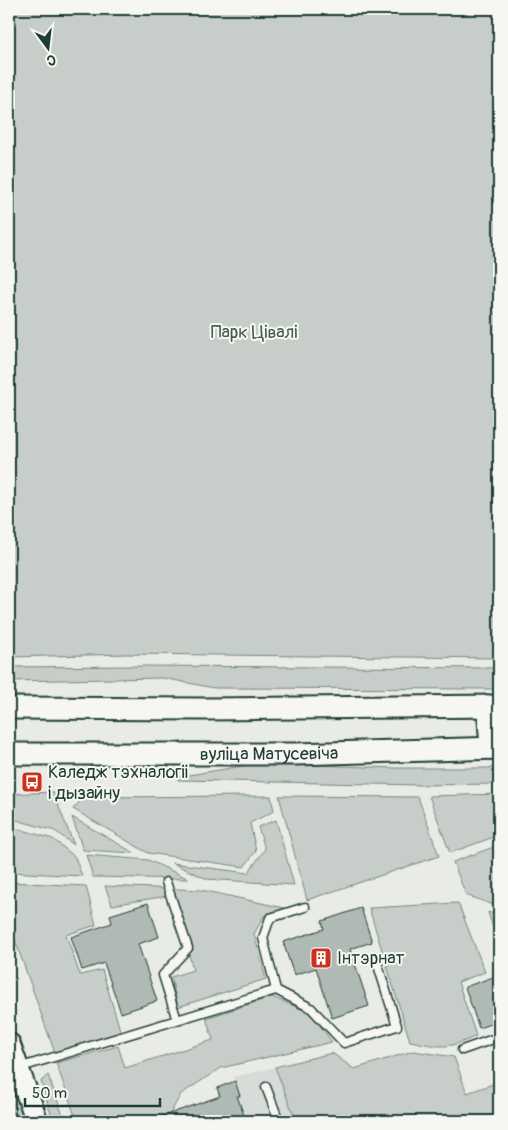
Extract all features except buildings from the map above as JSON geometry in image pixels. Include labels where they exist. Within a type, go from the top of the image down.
[{"type":"main road","points":[[9,708],[204,709],[494,706],[495,748]]},
{"type":"main road","name":"вуліца Матусевіча","points":[[9,754],[295,754],[495,748]]},
{"type":"main road","points":[[9,1044],[13,1069],[37,1121]]},
{"type":"lane","points":[[166,882],[188,948],[163,975],[178,1020]]},
{"type":"lane","points":[[276,990],[263,938],[270,918],[305,907]]},
{"type":"lane","points":[[13,1069],[276,990],[311,1008],[344,1044],[397,1026],[376,959]]},
{"type":"lane","points":[[462,1050],[499,1036]]},
{"type":"lane","points":[[266,1087],[279,1121]]},
{"type":"shaded area","points":[[275,1067],[296,1121],[181,1121],[177,1111],[219,1097],[217,1088],[235,1081],[233,1077]]},
{"type":"green space","name":"Парк Цівалі","points":[[9,9],[499,9],[499,658],[127,654],[9,657]]},
{"type":"green space","points":[[9,667],[499,668],[499,689],[214,688],[163,678],[9,681]]},
{"type":"green space","points":[[260,763],[395,768],[499,768],[499,784],[420,785],[178,780],[177,777]]},
{"type":"green space","points":[[53,792],[74,845],[55,831],[9,818],[9,794]]},
{"type":"green space","points":[[499,794],[499,835],[450,853],[429,796]]},
{"type":"green space","points":[[271,796],[274,811],[250,823],[256,851],[244,867],[148,853],[73,809],[84,797]]},
{"type":"green space","points":[[279,796],[418,797],[439,856],[307,900]]},
{"type":"green space","points":[[72,817],[134,853],[83,850]]},
{"type":"green space","points":[[276,820],[294,885],[207,879],[172,863],[248,873],[265,849],[258,827]]},
{"type":"green space","points":[[9,826],[53,839],[75,857],[82,876],[9,872]]},
{"type":"green space","points":[[499,845],[499,907],[466,895],[453,862]]},
{"type":"green space","points":[[86,855],[148,860],[189,879],[93,877]]},
{"type":"green space","points":[[9,882],[86,886],[96,925],[66,935],[80,975],[102,970],[121,1033],[55,1053],[9,923]]},
{"type":"green space","points":[[105,886],[201,890],[289,909],[264,916],[254,934],[266,979],[178,1007],[171,977],[193,970],[173,895],[112,905]]},
{"type":"green space","points":[[458,903],[485,972],[458,982],[476,1036],[458,1044],[444,1046],[410,1041],[369,908]]},
{"type":"green space","points":[[488,912],[499,916],[499,947]]},
{"type":"green space","points":[[272,997],[311,1013],[332,1042],[221,1068],[181,1094],[166,1121],[77,1121],[56,1063],[118,1046],[125,1068],[213,1040],[206,1018]]},
{"type":"green space","points":[[413,1051],[454,1057],[467,1093],[499,1082],[499,1121],[296,1121],[275,1067],[332,1053],[354,1069]]},
{"type":"green space","points":[[48,1075],[65,1121],[53,1121],[41,1081]]},
{"type":"green space","points":[[9,1079],[14,1083],[26,1121],[15,1121],[9,1104]]},
{"type":"place","name":"Каледж тэхналогіі і дызайну","points":[[32,782]]},
{"type":"place","name":"Інтэрнат","points":[[321,958]]}]
